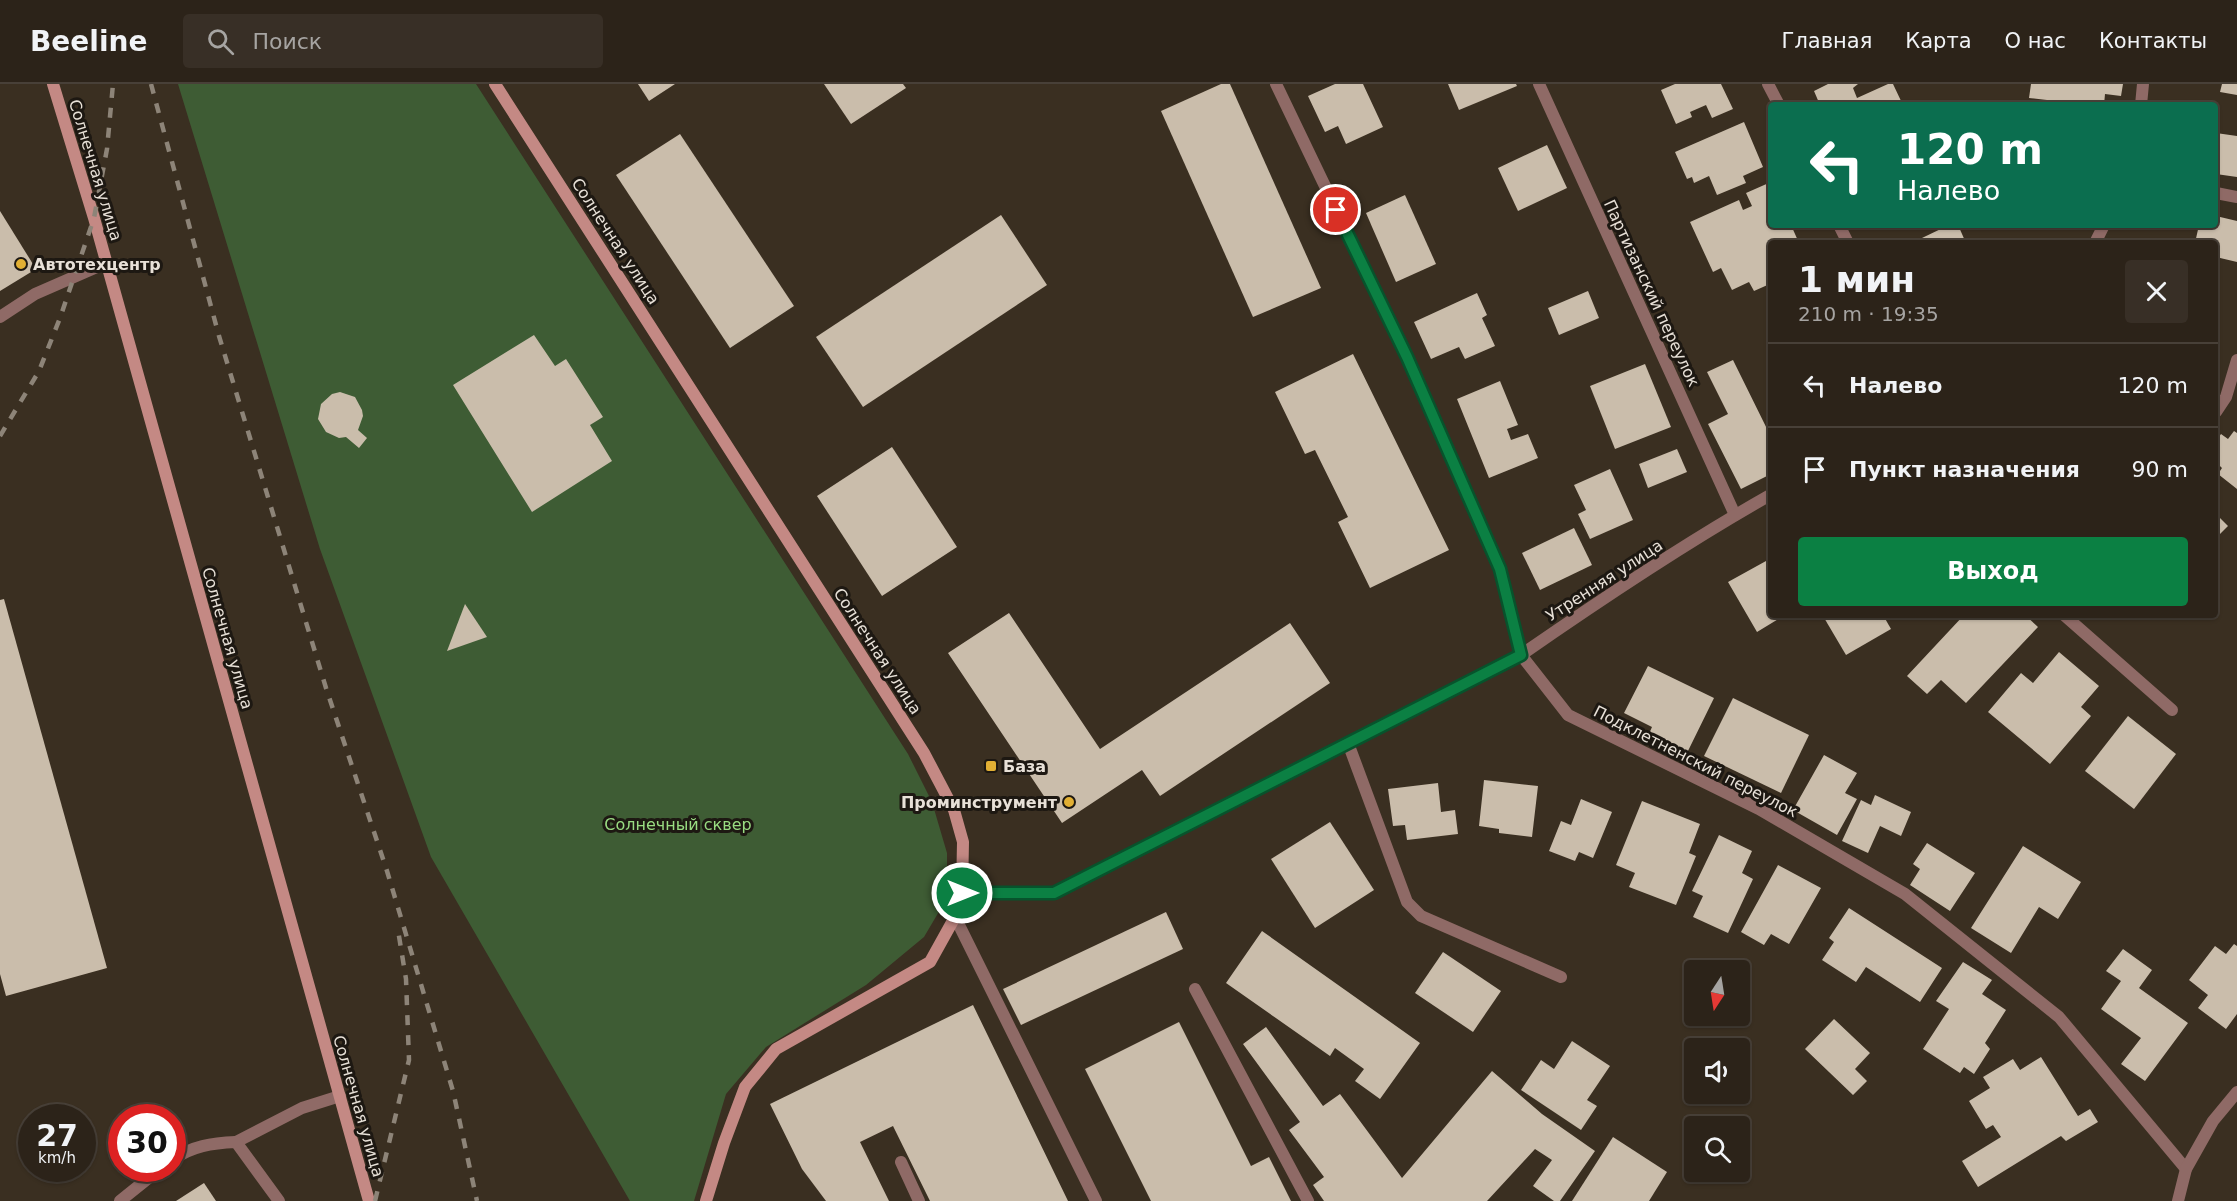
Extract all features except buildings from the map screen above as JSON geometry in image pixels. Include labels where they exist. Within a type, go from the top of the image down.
[{"type":"main road","name":"Солнечная улица","points":[[52,84],[106,263],[369,1201]]},
{"type":"main road","name":"Солнечная улица","points":[[495,84],[924,753],[954,810],[963,842],[962,893],[955,917],[930,962],[776,1049],[745,1087],[723,1143],[706,1201]]},
{"type":"street","points":[[1276,84],[1407,357],[1500,569],[1521,655]]},
{"type":"street","name":"Партизанский переулок","points":[[1539,84],[1735,515]]},
{"type":"street","points":[[1768,84],[1777,102]]},
{"type":"street","points":[[2141,102],[2143,84]]},
{"type":"street","points":[[2218,193],[2237,197]]},
{"type":"street","points":[[0,317],[35,294],[106,263]]},
{"type":"street","points":[[2218,409],[2226,397],[2237,360]]},
{"type":"street","name":"Утренняя улица","points":[[962,893],[1054,893],[1521,655],[1588,609],[1768,496]]},
{"type":"street","points":[[2067,618],[2172,710]]},
{"type":"street","name":"Подклетненский переулок","points":[[1521,655],[1568,715],[1759,809],[1905,894],[2059,1017],[2186,1169]]},
{"type":"street","points":[[1348,743],[1407,903],[1421,916],[1561,976]]},
{"type":"street","points":[[955,917],[1096,1201]]},
{"type":"street","points":[[1195,989],[1308,1201]]},
{"type":"street","points":[[2178,1201],[2186,1169],[2213,1121],[2237,1092]]},
{"type":"street","points":[[186,1152],[210,1143],[236,1142],[302,1108],[340,1096]]},
{"type":"street","points":[[236,1142],[279,1201]]},
{"type":"street","points":[[901,1162],[919,1201]]},
{"type":"street","points":[[120,1201],[144,1182]]},
{"type":"green space","name":"Солнечный сквер","points":[[178,84],[476,84],[908,754],[932,802],[947,853],[947,898],[924,937],[866,985],[766,1047],[726,1094],[694,1201],[630,1201],[431,857],[320,549]]},
{"type":"railway","points":[[0,436],[39,371],[60,318],[94,218],[107,149],[113,84]]},
{"type":"railway","points":[[151,84],[219,336],[326,688],[387,871],[453,1091],[477,1201]]},
{"type":"railway","points":[[375,1201],[409,1060],[406,979],[398,930]]},
{"type":"place","name":"Автотехцентр","points":[[21,264]]},
{"type":"place","name":"База","points":[[991,766]]},
{"type":"place","name":"Проминструмент","points":[[1069,802]]},
{"type":"route","points":[[962,893],[1054,893],[1521,655],[1500,569],[1407,357],[1336,210]]}]
